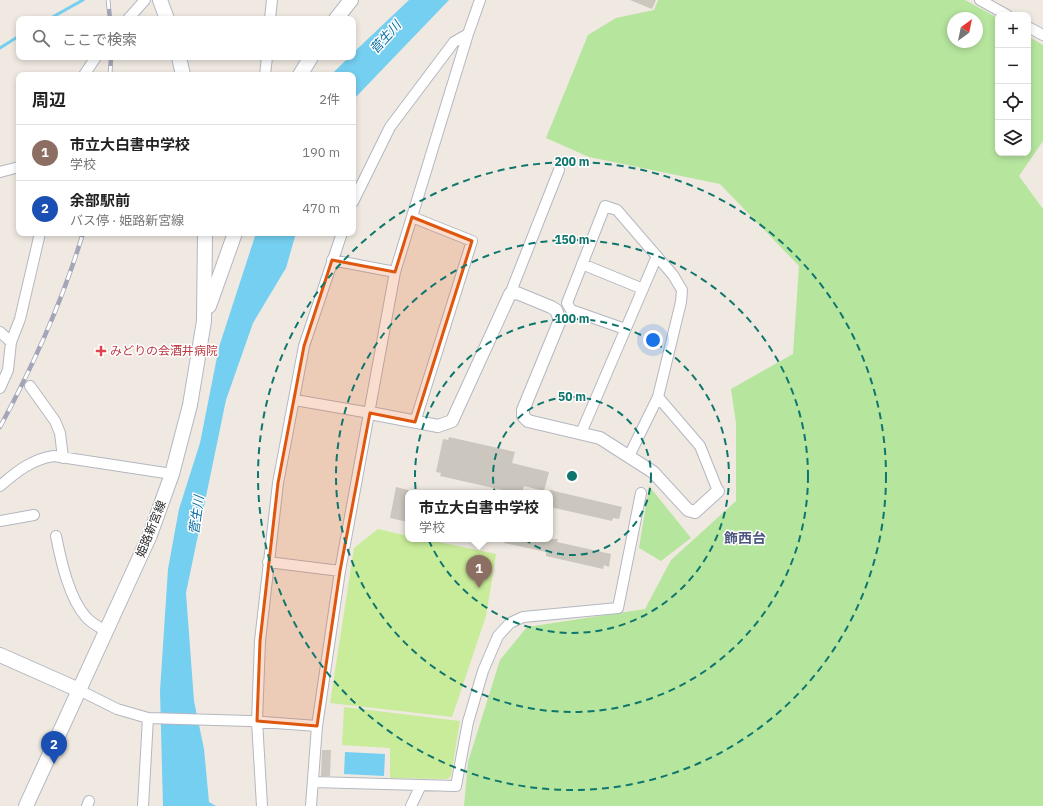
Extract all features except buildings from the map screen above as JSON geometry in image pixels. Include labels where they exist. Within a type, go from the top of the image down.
[{"type":"main road","points":[[160,0],[166,16]]},
{"type":"main road","points":[[338,16],[351,0]]},
{"type":"main road","points":[[180,60],[182,72]]},
{"type":"main road","points":[[302,72],[309,60]]},
{"type":"main road","points":[[204,322],[234,236]]},
{"type":"main road","points":[[205,238],[213,253],[226,258]]},
{"type":"main road","name":"姫路新宮線","points":[[26,806],[150,535],[172,474],[191,398],[204,322],[205,238]]},
{"type":"main road","points":[[0,655],[79,690]]},
{"type":"street","points":[[131,16],[145,0]]},
{"type":"street","points":[[270,16],[272,0]]},
{"type":"street","points":[[311,806],[317,726],[340,571],[395,272],[468,34],[480,0]]},
{"type":"street","points":[[980,0],[1002,12]]},
{"type":"street","points":[[1031,29],[1043,35]]},
{"type":"street","points":[[356,196],[390,127],[454,42],[468,34]]},
{"type":"street","points":[[86,72],[94,60]]},
{"type":"street","points":[[265,72],[266,60]]},
{"type":"street","points":[[0,172],[16,168]]},
{"type":"street","points":[[295,400],[438,426],[452,421],[510,294],[559,170]]},
{"type":"street","points":[[625,329],[571,310],[567,303],[605,206],[617,210],[657,256],[682,290],[681,302],[658,397],[629,456]]},
{"type":"street","points":[[412,217],[472,241],[415,422]]},
{"type":"street","points":[[0,388],[8,370],[11,342],[20,319],[39,236]]},
{"type":"street","points":[[262,806],[253,721],[268,562],[278,483],[295,400],[304,346],[341,236]]},
{"type":"street","points":[[581,433],[657,256]]},
{"type":"street","points":[[332,260],[395,272]]},
{"type":"street","points":[[582,264],[643,289]]},
{"type":"street","points":[[510,294],[517,293],[551,307],[556,310],[560,320],[523,410],[523,416],[534,424],[600,438],[653,472],[688,510],[695,512],[718,490],[700,446],[658,397]]},
{"type":"street","points":[[0,332],[11,342]]},
{"type":"street","points":[[30,386],[55,421],[60,433],[63,458]]},
{"type":"street","points":[[0,486],[16,472],[40,458],[54,456],[172,474]]},
{"type":"street","points":[[313,782],[456,786],[468,722],[484,670],[498,636],[510,623],[523,617],[618,608],[641,493]]},
{"type":"street","points":[[0,521],[34,515]]},
{"type":"street","points":[[56,536],[64,574],[81,611],[87,618],[106,632]]},
{"type":"street","points":[[268,562],[340,571]]},
{"type":"street","points":[[79,690],[117,709],[151,718],[253,721],[317,726]]},
{"type":"street","points":[[143,806],[151,718]]},
{"type":"street","points":[[411,806],[420,785]]},
{"type":"highlighted area","points":[[412,217],[472,241],[415,422],[370,413],[340,571],[317,726],[257,721],[260,641],[268,562],[278,483],[304,346],[332,260],[395,272]]},
{"type":"green space","points":[[658,0],[965,0],[995,16],[995,156],[1031,156],[1031,38],[1043,45],[1043,141],[1019,176],[1043,209],[1043,806],[464,806],[468,762],[500,660],[527,627],[645,609],[671,560],[736,501],[736,423],[731,389],[793,354],[799,266],[720,184],[589,157],[546,138],[588,35],[616,18],[654,10]]},
{"type":"green space","points":[[649,486],[691,538],[661,561],[639,548]]},
{"type":"green space","points":[[378,529],[405,535],[405,542],[438,542],[496,554],[486,616],[452,717],[330,703],[354,548]]},
{"type":"green space","points":[[344,707],[460,721],[451,776],[448,779],[390,778],[390,748],[342,745]]},
{"type":"water","name":"菅生川","points":[[409,0],[449,0],[356,97],[356,72],[334,72],[346,60],[356,60],[356,50]]},
{"type":"water","name":"菅生川","points":[[255,236],[295,236],[286,268],[253,323],[226,400],[186,593],[194,701],[204,749],[209,802],[216,806],[163,806],[160,691],[168,569],[179,509],[200,443],[219,347]]},
{"type":"water","points":[[345,752],[385,754],[384,776],[344,774]]},
{"type":"waterway","points":[[54,16],[83,0]]},
{"type":"waterway","points":[[0,48],[16,38]]},
{"type":"railway","points":[[108,0],[110,16]]},
{"type":"railway","points":[[110,72],[111,60]]},
{"type":"railway","points":[[0,427],[24,380],[57,308],[82,236]]},
{"type":"place","name":"みどりの会酒井病院","points":[[101,351]]},
{"type":"place","name":"市立大白書中学校","points":[[479,588]]},
{"type":"place","name":"余部駅前","points":[[54,764]]},
{"type":"district","name":"飾西台","points":[[745,538]]}]
